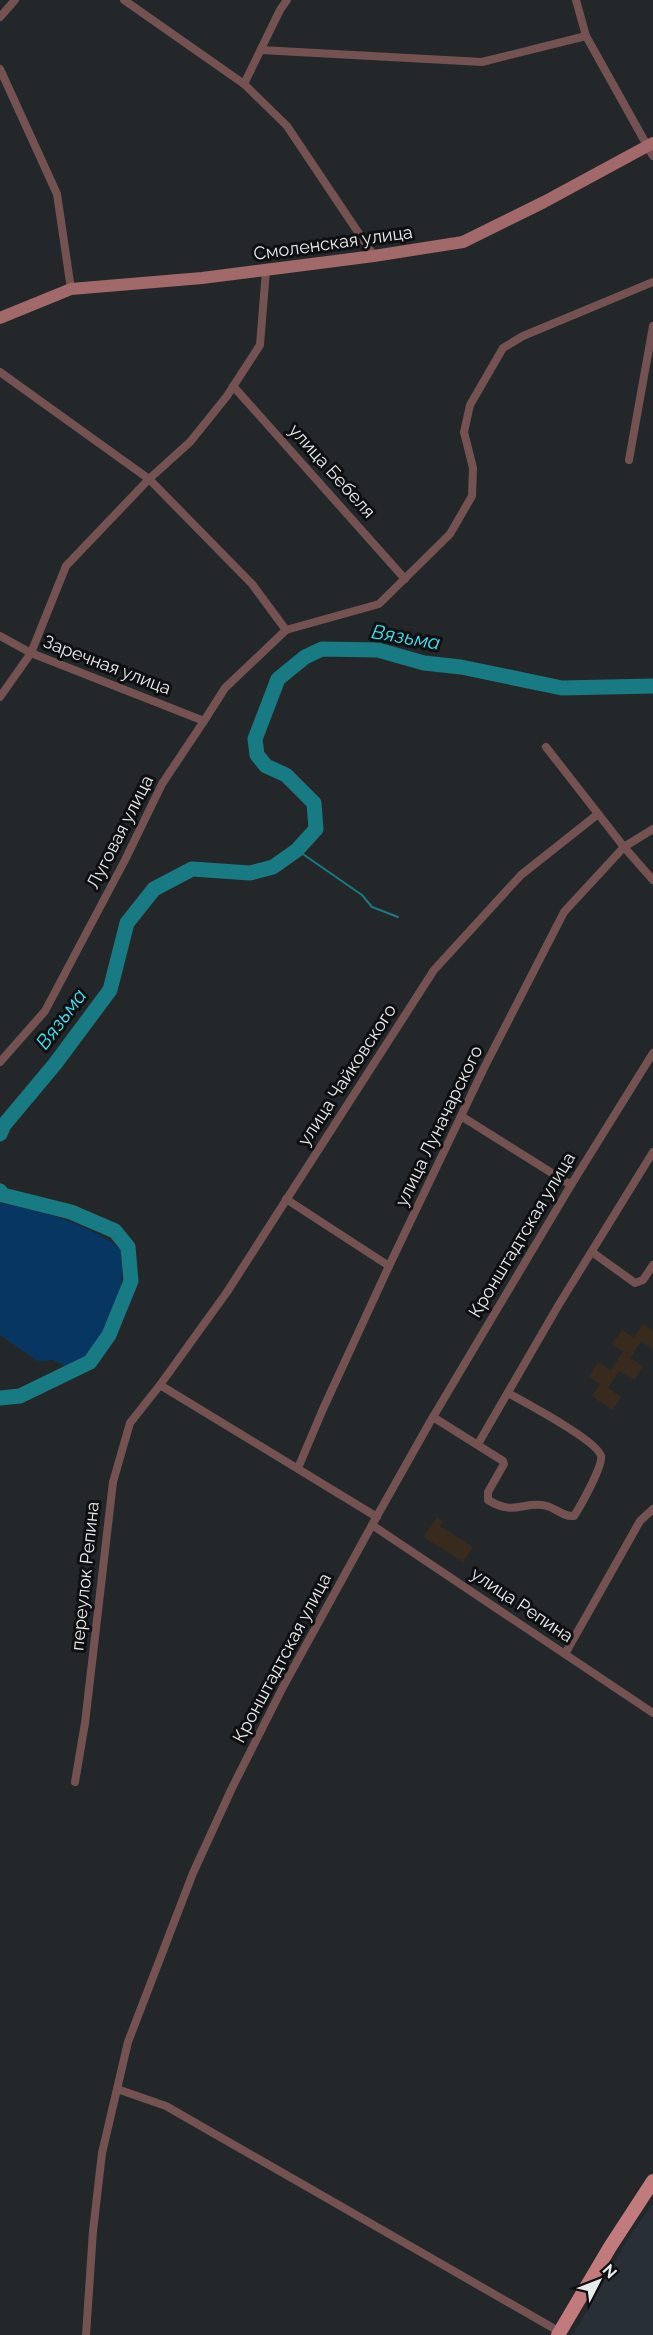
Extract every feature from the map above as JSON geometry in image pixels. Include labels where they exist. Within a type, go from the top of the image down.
[{"type":"main road","name":"Смоленская улица","points":[[0,318],[71,289],[202,279],[463,242],[651,148]]},
{"type":"main road","points":[[559,2333],[610,2247],[653,2181]]},
{"type":"street","points":[[0,17],[15,0]]},
{"type":"street","points":[[124,0],[244,84],[287,126],[374,256]]},
{"type":"street","points":[[244,84],[287,0]]},
{"type":"street","points":[[576,0],[586,36],[651,148]]},
{"type":"street","points":[[261,50],[482,62],[586,36]]},
{"type":"street","points":[[0,69],[57,194],[71,289]]},
{"type":"street","points":[[0,697],[31,653],[66,566],[149,479],[190,442],[233,386],[260,345],[266,270]]},
{"type":"street","points":[[0,372],[149,479],[252,584],[286,630],[380,604],[450,534],[471,496],[473,468],[464,432],[470,405],[503,348],[523,336],[653,282]]},
{"type":"street","points":[[629,460],[653,326]]},
{"type":"street","name":"улица Бебеля","points":[[233,386],[405,579]]},
{"type":"street","name":"Луговая улица","points":[[0,1062],[45,1011],[162,784],[225,688],[286,630]]},
{"type":"street","name":"Заречная улица","points":[[0,636],[31,653],[204,721]]},
{"type":"street","points":[[546,747],[624,847],[653,880]]},
{"type":"street","name":"улица Чайковского","points":[[160,1385],[227,1292],[434,970],[521,875],[598,814]]},
{"type":"street","name":"улица Луначарского","points":[[298,1468],[389,1266],[461,1116],[564,912],[624,847],[653,829]]},
{"type":"street","name":"Кронштадтская улица","points":[[86,2335],[93,2231],[102,2153],[128,2042],[193,1873],[232,1788],[284,1685],[374,1521],[571,1185],[653,1053]]},
{"type":"street","points":[[461,1116],[571,1185]]},
{"type":"street","points":[[478,1444],[653,1152]]},
{"type":"street","points":[[286,1200],[389,1266]]},
{"type":"street","points":[[592,1252],[635,1282],[643,1280],[653,1265]]},
{"type":"street","name":"улица Репина","points":[[160,1385],[298,1468],[653,1713]]},
{"type":"street","name":"переулок Репина","points":[[75,1782],[85,1723],[113,1482],[130,1423],[160,1385]]},
{"type":"street","points":[[433,1417],[500,1458],[504,1464],[488,1492],[488,1500],[503,1508],[539,1504],[550,1506],[569,1516],[576,1513],[600,1463],[600,1453],[566,1426],[508,1393]]},
{"type":"street","points":[[565,1654],[640,1521],[653,1509]]},
{"type":"street","points":[[117,2089],[166,2106],[559,2333]]},
{"type":"shaded area","points":[[0,1203],[77,1224],[120,1248],[121,1282],[114,1317],[96,1347],[84,1359],[69,1368],[53,1360],[38,1361],[0,1335]]},
{"type":"shaded area","points":[[643,1324],[653,1331],[653,1349],[641,1341],[630,1358],[643,1366],[634,1380],[619,1371],[608,1388],[621,1397],[612,1410],[592,1396],[600,1384],[589,1377],[598,1362],[611,1370],[623,1352],[612,1344],[622,1330],[634,1338]]},
{"type":"shaded area","points":[[437,1517],[443,1521],[440,1526],[473,1547],[463,1562],[424,1537]]},
{"type":"shaded area","points":[[653,2203],[653,2335],[573,2335],[628,2239]]},
{"type":"waterway","name":"Вязьма","points":[[0,1134],[4,1125],[55,1064],[110,990],[127,923],[154,889],[192,869],[250,873],[273,867],[297,850],[316,829],[314,803],[286,775],[266,766],[257,755],[255,739],[278,679],[305,657],[322,649],[378,650],[424,663],[461,667],[562,688],[653,686]]},
{"type":"waterway","points":[[297,850],[362,895],[372,907],[398,917]]},
{"type":"waterway","name":"Вязьма","points":[[0,1191],[3,1195],[71,1212],[115,1231],[128,1247],[131,1281],[109,1335],[90,1362],[20,1396],[0,1398]]}]
